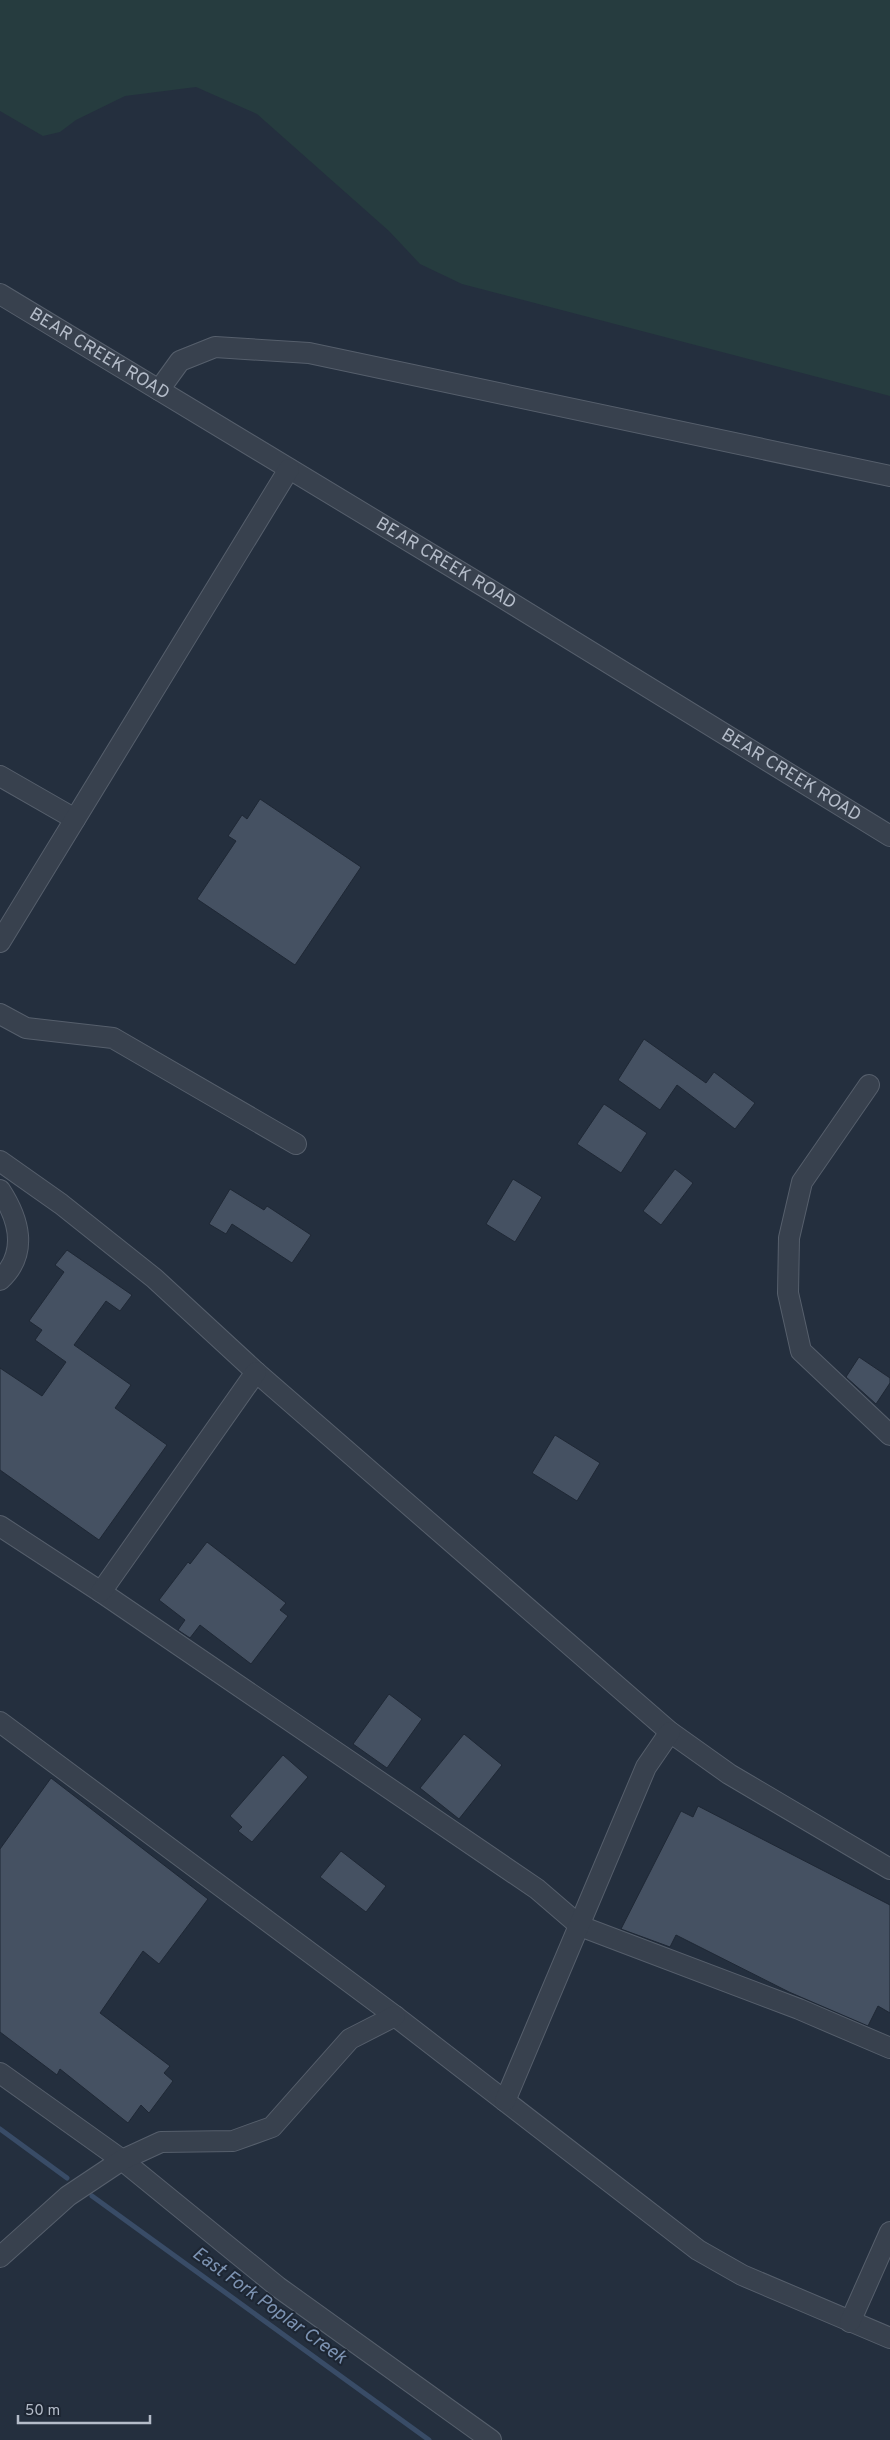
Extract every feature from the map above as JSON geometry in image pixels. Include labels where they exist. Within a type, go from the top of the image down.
[{"type":"street","name":"BEAR CREEK ROAD","points":[[0,294],[890,836]]},
{"type":"street","points":[[159,390],[180,362],[215,347],[309,353],[890,476]]},
{"type":"street","points":[[0,942],[288,469]]},
{"type":"street","points":[[0,776],[75,819]]},
{"type":"street","points":[[0,1014],[26,1028],[113,1038],[296,1144]]},
{"type":"street","points":[[869,1085],[802,1182],[789,1238],[788,1293],[801,1351],[890,1435]]},
{"type":"street","points":[[0,1161],[61,1204],[154,1278],[256,1372],[670,1732],[728,1774],[890,1869]]},
{"type":"street","points":[[0,1190],[14,1215],[20,1244],[7,1273],[0,1280]]},
{"type":"street","points":[[101,1592],[256,1372]]},
{"type":"street","points":[[0,1526],[101,1592],[537,1889],[580,1926],[799,2009],[890,2048]]},
{"type":"street","points":[[0,1722],[395,2016],[698,2250],[742,2274],[890,2338]]},
{"type":"street","points":[[505,2101],[646,1767],[670,1732]]},
{"type":"street","points":[[0,2257],[68,2196],[122,2160],[161,2142],[233,2141],[272,2127],[350,2039],[395,2016]]},
{"type":"street","points":[[0,2073],[122,2160],[278,2287],[490,2440]]},
{"type":"street","points":[[850,2322],[890,2232]]},
{"type":"green space","points":[[0,0],[890,0],[890,396],[462,284],[420,264],[389,231],[257,114],[196,87],[125,96],[76,120],[60,132],[43,136],[0,111]]},
{"type":"building","points":[[260,799],[361,867],[295,965],[197,899],[236,841],[228,836],[242,815],[247,819]]},
{"type":"building","points":[[644,1039],[706,1083],[714,1072],[755,1103],[735,1129],[677,1085],[660,1110],[618,1080]]},
{"type":"building","points":[[604,1104],[647,1133],[621,1173],[577,1144]]},
{"type":"building","points":[[675,1169],[693,1183],[661,1225],[643,1211]]},
{"type":"building","points":[[513,1179],[542,1197],[515,1242],[486,1224]]},
{"type":"building","points":[[230,1189],[264,1210],[267,1206],[311,1235],[292,1263],[232,1224],[226,1234],[209,1224]]},
{"type":"building","points":[[67,1250],[132,1295],[120,1311],[106,1301],[74,1345],[131,1385],[115,1408],[167,1445],[99,1540],[0,1470],[0,1368],[42,1396],[66,1362],[35,1340],[42,1330],[29,1321],[64,1272],[55,1265]]},
{"type":"building","points":[[859,1357],[890,1378],[890,1383],[876,1404],[846,1377]]},
{"type":"building","points":[[555,1435],[600,1463],[577,1501],[532,1473]]},
{"type":"building","points":[[207,1542],[286,1603],[280,1610],[288,1616],[251,1664],[200,1625],[190,1638],[178,1630],[185,1620],[159,1600],[188,1562],[190,1564]]},
{"type":"building","points":[[389,1694],[422,1719],[387,1768],[353,1744]]},
{"type":"building","points":[[464,1734],[502,1765],[459,1819],[420,1788]]},
{"type":"building","points":[[283,1755],[308,1777],[252,1842],[238,1831],[242,1827],[230,1816]]},
{"type":"building","points":[[51,1778],[208,1899],[159,1964],[143,1951],[100,2013],[170,2066],[164,2073],[173,2081],[149,2113],[141,2105],[128,2123],[60,2069],[57,2075],[0,2032],[0,1849]]},
{"type":"building","points":[[698,1806],[890,1905],[890,2013],[878,2006],[868,2026],[789,1992],[676,1935],[670,1947],[621,1929],[681,1811],[693,1817]]},
{"type":"building","points":[[341,1851],[386,1886],[366,1912],[320,1877]]},
{"type":"waterway","name":"East Fork Poplar Creek","points":[[0,2129],[67,2178]]},
{"type":"waterway","name":"East Fork Poplar Creek","points":[[92,2196],[429,2440]]}]
